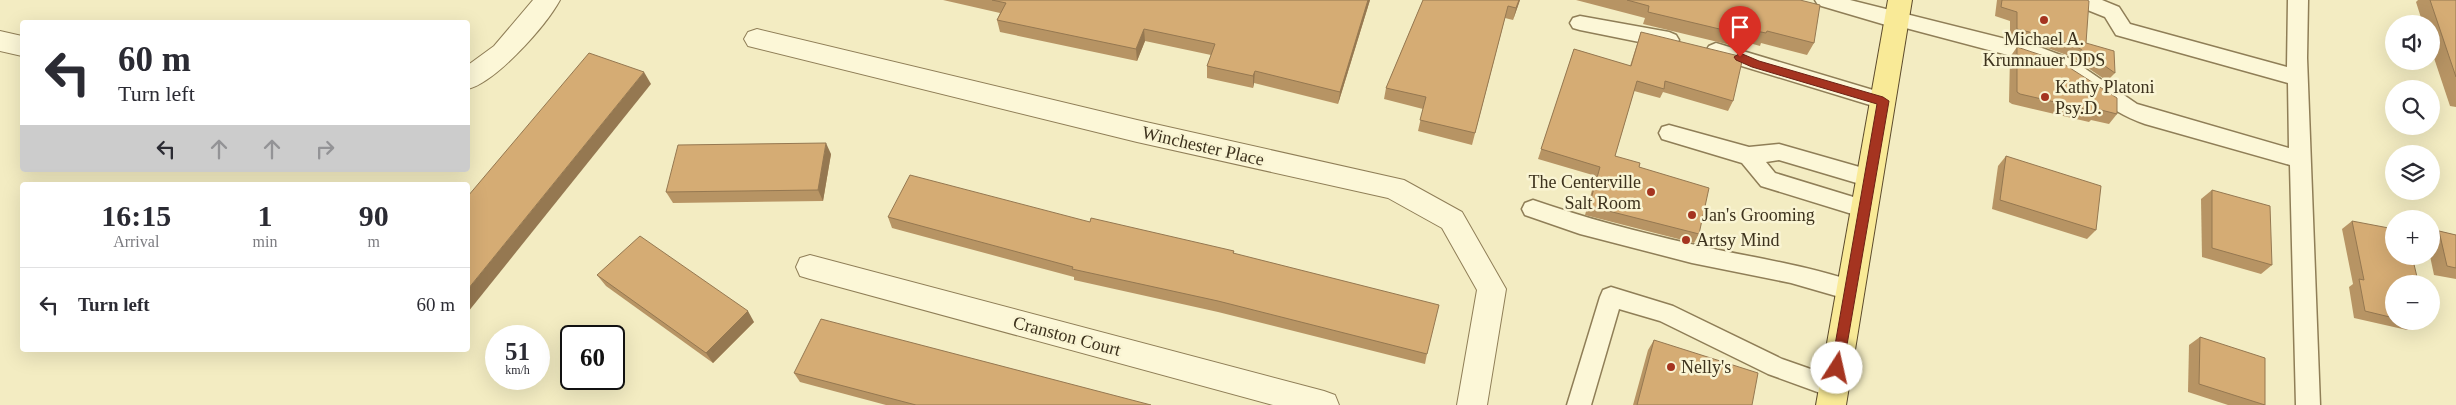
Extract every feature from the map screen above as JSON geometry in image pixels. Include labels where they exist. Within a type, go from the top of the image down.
[{"type":"main road","points":[[1832,396],[1898,13]]},
{"type":"street","points":[[470,78],[503,53],[548,0]]},
{"type":"street","name":"Winchester Place","points":[[756,39],[1137,131],[1394,188],[1452,220],[1492,289],[1472,405]]},
{"type":"street","points":[[0,41],[20,46]]},
{"type":"street","name":"Cranston Court","points":[[810,267],[1324,405]]},
{"type":"lane","points":[[1825,0],[1898,13],[2042,56],[2064,64],[2130,110],[2144,116],[2300,159]]},
{"type":"lane","points":[[2082,0],[2112,12],[2123,30],[2298,78]]},
{"type":"lane","points":[[2298,0],[2298,78],[2308,405]]},
{"type":"lane","points":[[1580,23],[1740,57],[1756,64],[1883,101]]},
{"type":"lane","points":[[1669,133],[1749,156],[1779,152],[1870,178]]},
{"type":"lane","points":[[1749,156],[1768,180],[1865,209]]},
{"type":"lane","points":[[1533,209],[1580,225],[1692,254],[1791,272],[1850,290]]},
{"type":"lane","points":[[1579,405],[1612,297],[1665,313],[1832,396]]},
{"type":"building","points":[[992,0],[1368,0],[1340,92],[1255,71],[1253,76],[1207,66],[1215,44],[1144,29],[1136,49],[997,20],[1006,3]]},
{"type":"building","points":[[1423,0],[1519,0],[1516,8],[1508,6],[1475,133],[1420,120],[1426,97],[1386,88]]},
{"type":"building","points":[[1627,0],[1800,0],[1820,5],[1814,43],[1767,31],[1766,33],[1751,30],[1749,36],[1648,12],[1649,6]]},
{"type":"building","points":[[2002,0],[2089,1],[2086,43],[2114,51],[2115,73],[2079,48],[2049,37],[2017,29],[2017,12],[2001,7]]},
{"type":"building","points":[[2430,0],[2456,0],[2456,77],[2440,30],[2440,15],[2435,15]]},
{"type":"building","points":[[1641,32],[1743,57],[1733,101],[1665,81],[1664,89],[1637,81],[1615,156],[1640,163],[1639,167],[1709,188],[1699,234],[1589,206],[1600,167],[1541,149],[1574,49],[1631,66]]},
{"type":"building","points":[[2017,47],[2059,61],[2117,98],[2117,114],[2097,109],[2098,112],[2017,92]]},
{"type":"building","points":[[589,53],[644,72],[470,287],[470,194]]},
{"type":"building","points":[[826,143],[818,190],[666,192],[678,145]]},
{"type":"building","points":[[2006,156],[2101,186],[2096,230],[2000,200]]},
{"type":"building","points":[[910,175],[1090,222],[1091,218],[1234,251],[1233,253],[1439,305],[1427,354],[1218,301],[1072,269],[1073,267],[888,217]]},
{"type":"building","points":[[2212,190],[2270,206],[2272,265],[2212,248]]},
{"type":"building","points":[[2352,221],[2385,227],[2385,265],[2414,265],[2417,275],[2385,275],[2385,316],[2365,311],[2359,279],[2364,280]]},
{"type":"building","points":[[2440,231],[2456,235],[2456,268],[2447,266]]},
{"type":"building","points":[[640,236],[748,311],[706,353],[597,275]]},
{"type":"building","points":[[821,319],[1151,405],[916,405],[794,373]]},
{"type":"building","points":[[2200,337],[2265,358],[2265,405],[2199,384]]},
{"type":"building","name":"Nelly's","points":[[1654,340],[1758,373],[1752,405],[1637,405]]},
{"type":"place","name":"Michael A. Krumnauer DDS","points":[[2044,20]]},
{"type":"place","name":"Kathy Platoni Psy.D.","points":[[2045,97]]},
{"type":"place","name":"The Centerville Salt Room","points":[[1651,192]]},
{"type":"place","name":"Jan's Grooming","points":[[1692,215]]},
{"type":"place","name":"Artsy Mind","points":[[1686,240]]},
{"type":"place","name":"Nelly's","points":[[1671,367]]},
{"type":"route","points":[[1740,57],[1756,64],[1883,101],[1837,368]]}]
